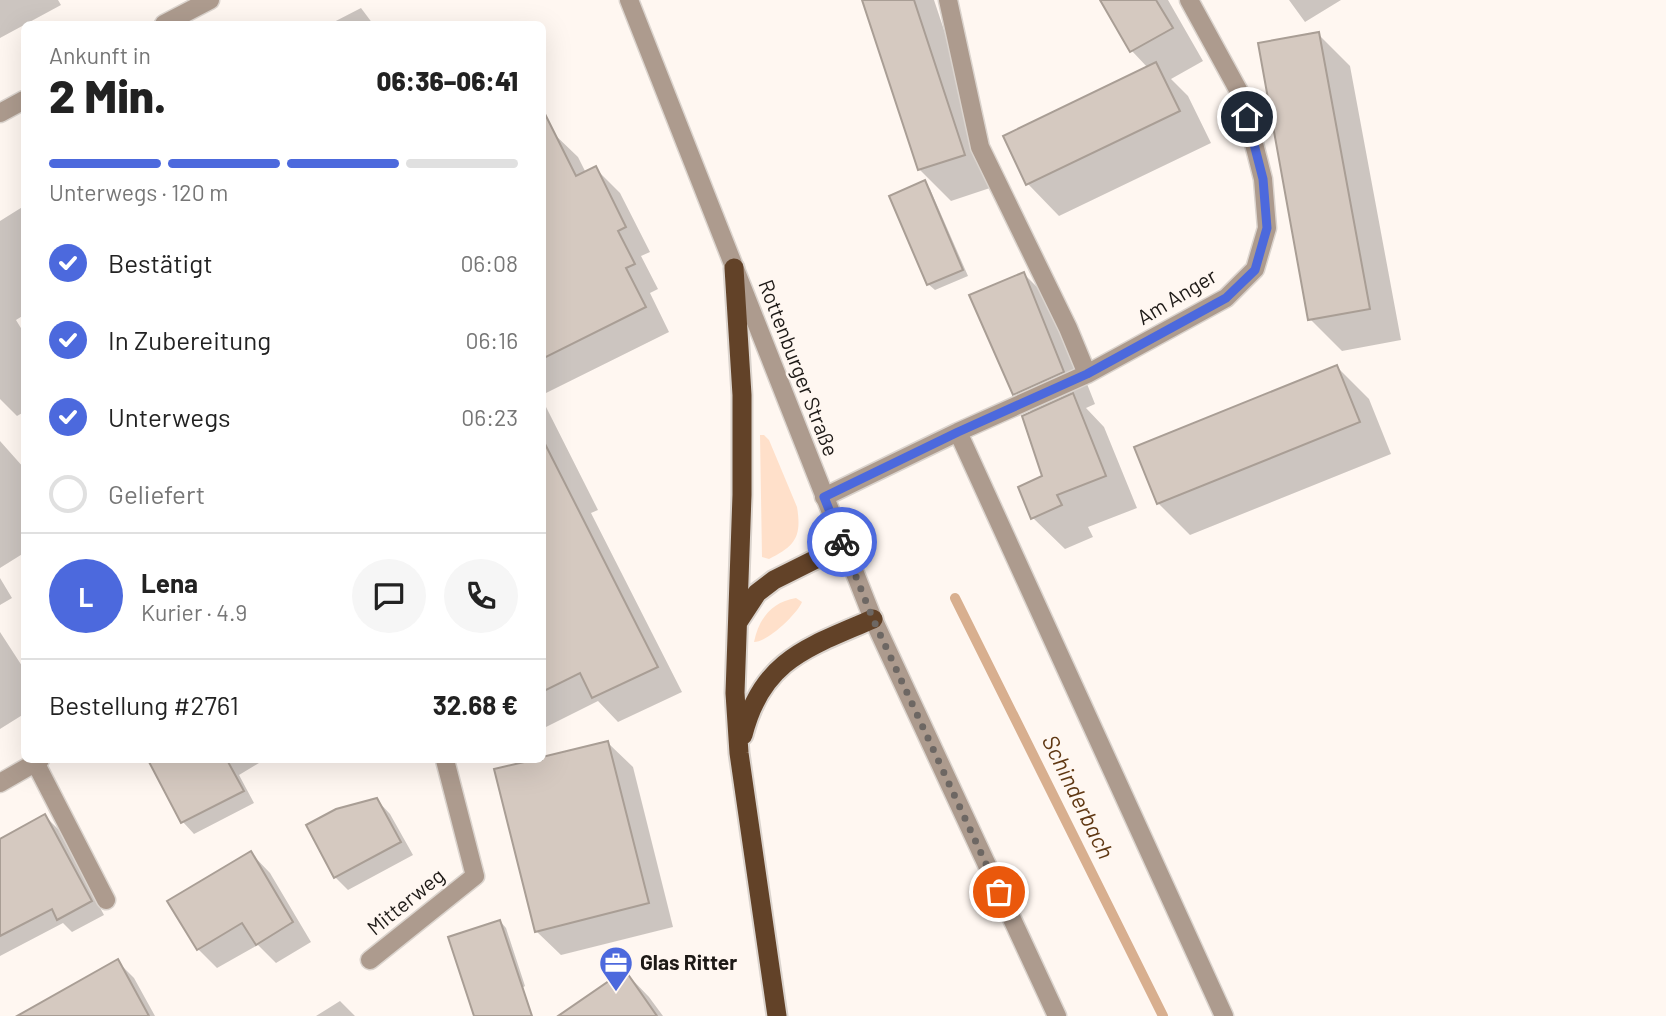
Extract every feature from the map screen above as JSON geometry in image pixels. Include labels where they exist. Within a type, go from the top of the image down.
[{"type":"highway","points":[[734,268],[742,395],[735,693],[739,753],[777,1016]]},
{"type":"highway","points":[[738,622],[757,593],[774,580],[844,545]]},
{"type":"highway","points":[[739,753],[748,715],[770,676],[804,649],[873,619]]},
{"type":"street","points":[[170,21],[210,0]]},
{"type":"street","name":"Rottenburger Straße","points":[[629,0],[873,619],[1057,1016]]},
{"type":"street","points":[[948,0],[980,147],[1068,328],[1087,374]]},
{"type":"street","name":"Am Anger","points":[[824,497],[958,432],[1087,374],[1226,298],[1255,270],[1267,228],[1263,179],[1242,97],[1189,0]]},
{"type":"street","points":[[0,113],[21,102]]},
{"type":"street","points":[[958,432],[1224,1016]]},
{"type":"street","points":[[0,783],[35,763]]},
{"type":"street","points":[[39,763],[106,900]]},
{"type":"street","name":"Mitterweg","points":[[370,960],[475,876],[446,763]]},
{"type":"shaded area","points":[[760,435],[769,440],[797,507],[798,517],[797,533],[791,545],[769,559],[762,557]]},
{"type":"shaded area","points":[[796,598],[802,602],[788,620],[774,633],[754,642],[759,626],[773,607]]},
{"type":"building","points":[[862,0],[914,0],[965,155],[918,170]]},
{"type":"building","points":[[1100,0],[1156,0],[1173,28],[1130,52]]},
{"type":"building","points":[[1319,32],[1370,309],[1308,320],[1258,43]]},
{"type":"building","points":[[1156,62],[1180,111],[1026,185],[1003,136]]},
{"type":"building","points":[[546,116],[576,176],[596,166],[626,227],[618,231],[635,264],[626,268],[646,307],[546,357]]},
{"type":"building","points":[[925,180],[963,270],[927,285],[889,196]]},
{"type":"building","points":[[1024,272],[1064,372],[1013,395],[969,295]]},
{"type":"building","points":[[1337,365],[1360,422],[1157,504],[1134,447]]},
{"type":"building","points":[[1073,393],[1106,476],[1057,495],[1062,505],[1031,519],[1018,487],[1042,476],[1022,416]]},
{"type":"building","points":[[546,446],[658,667],[592,698],[580,673],[546,690]]},
{"type":"building","points":[[608,741],[649,903],[535,932],[494,769],[520,763],[546,763],[546,756]]},
{"type":"building","points":[[150,763],[229,763],[244,791],[181,823]]},
{"type":"building","points":[[377,798],[401,842],[334,878],[306,825],[336,809]]},
{"type":"building","points":[[45,814],[92,901],[57,920],[52,909],[0,936],[0,839]]},
{"type":"building","points":[[251,851],[293,922],[256,945],[242,923],[197,950],[167,901]]},
{"type":"building","points":[[500,920],[532,1016],[474,1016],[448,937]]},
{"type":"building","points":[[118,959],[149,1016],[17,1016]]},
{"type":"building","name":"Glas Ritter","points":[[625,970],[657,1016],[558,1016]]},
{"type":"waterway","name":"Schinderbach","points":[[955,598],[1163,1016]]},
{"type":"way so far","points":[[842,542],[873,619],[999,892]]},
{"type":"place","name":"Glas Ritter","points":[[616,993]]},
{"type":"route","points":[[842,542],[824,497],[958,432],[1087,374],[1226,298],[1255,270],[1267,228],[1263,179],[1247,117]]}]
